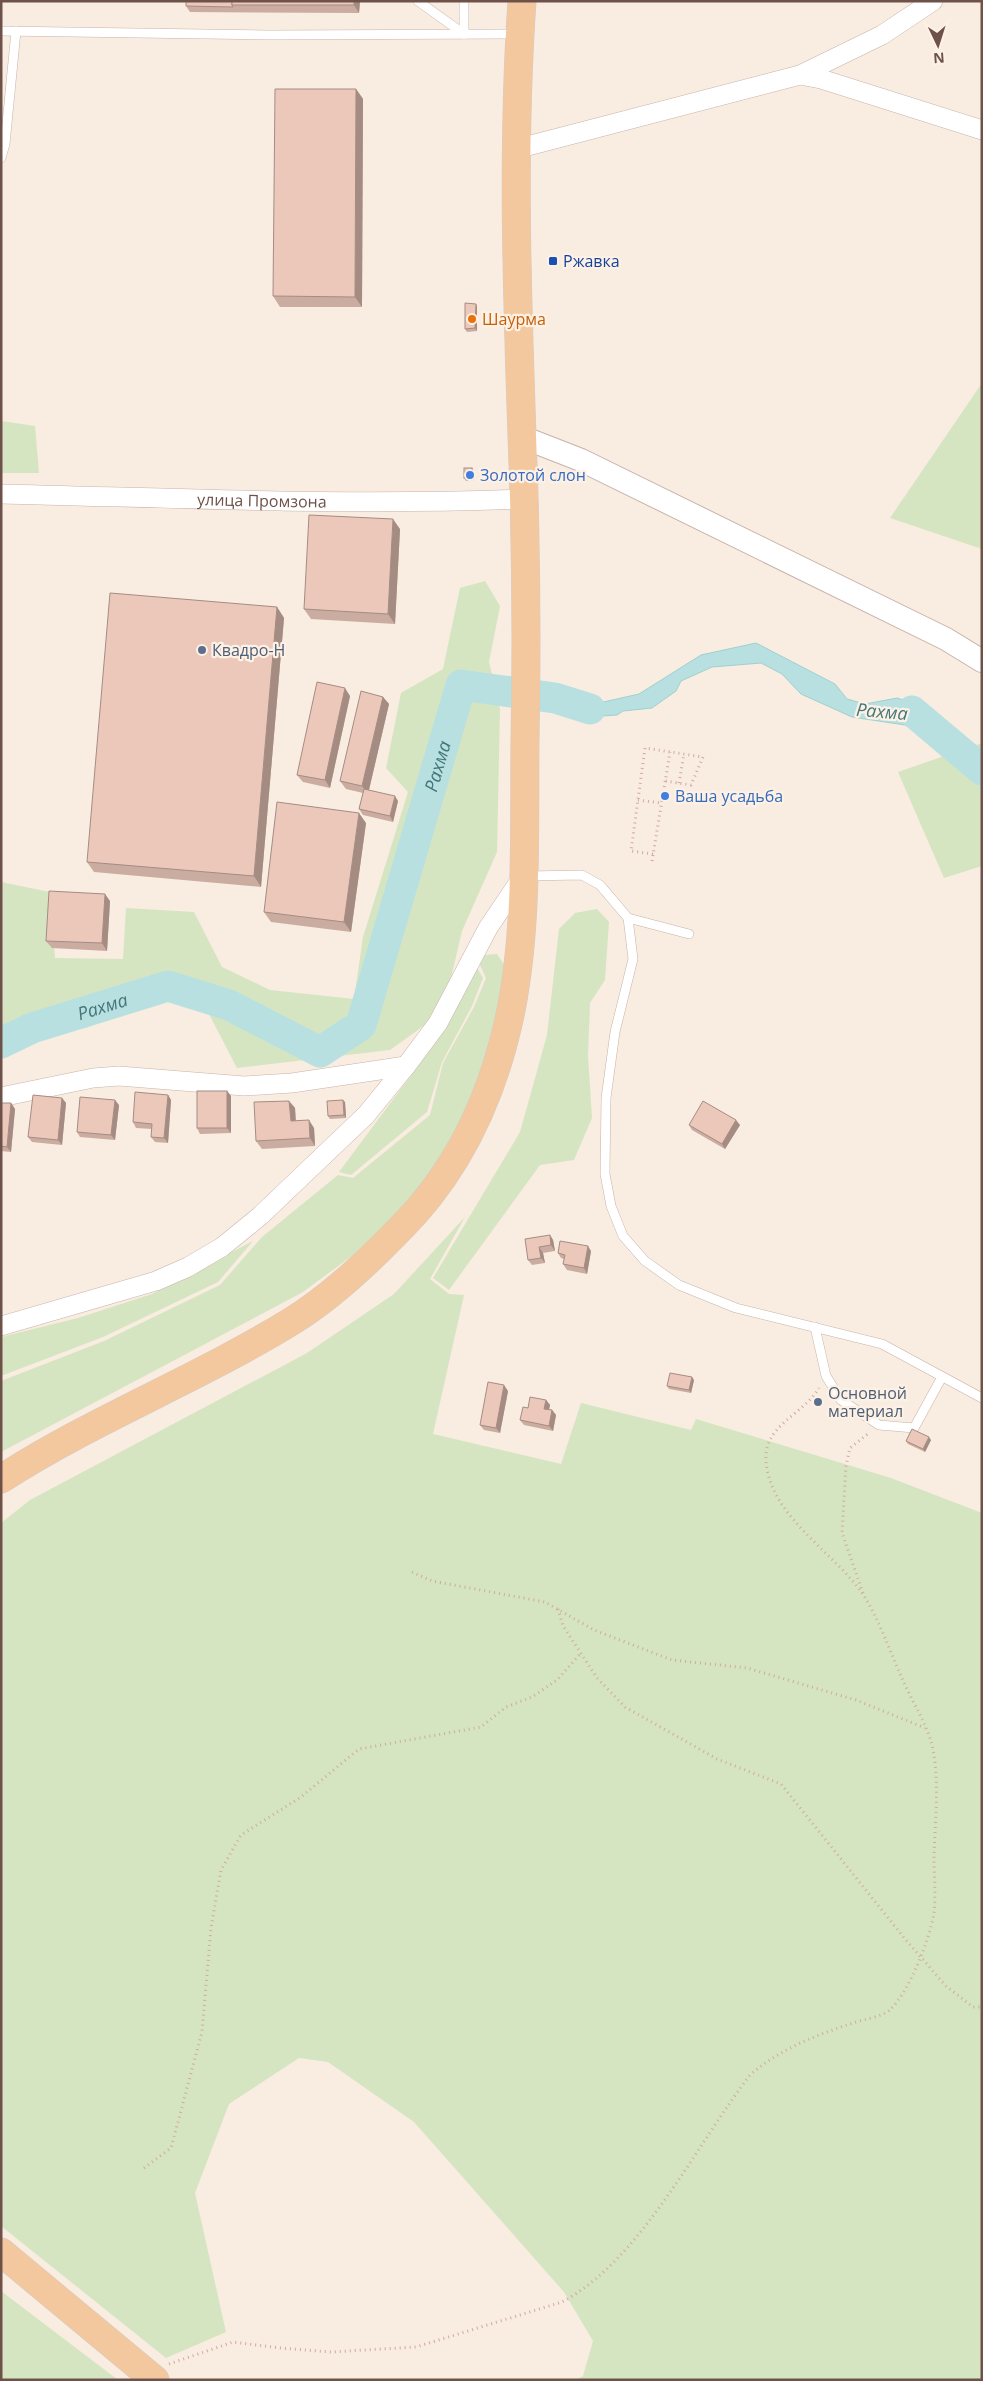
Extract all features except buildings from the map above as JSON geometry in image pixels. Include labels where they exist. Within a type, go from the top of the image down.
[{"type":"main road","points":[[1,1479],[62,1441],[208,1368],[295,1319],[346,1281],[400,1230],[431,1195],[462,1150],[487,1094],[502,1049],[511,1009],[517,967],[523,876],[525,721],[524,499],[518,330],[516,149],[522,1]]},
{"type":"main road","points":[[1,2252],[151,2376]]},
{"type":"street","points":[[516,149],[800,75],[882,35],[933,1]]},
{"type":"street","points":[[800,75],[821,79],[982,130]]},
{"type":"street","points":[[522,437],[581,460],[946,639],[982,660]]},
{"type":"street","name":"улица Промзона","points":[[1,494],[460,502],[524,499]]},
{"type":"street","points":[[1,1326],[156,1282],[188,1267],[222,1247],[260,1216],[366,1115],[406,1066],[438,1023],[488,928],[523,876]]},
{"type":"street","points":[[1,1097],[93,1078],[119,1076],[244,1086],[292,1083],[406,1066]]},
{"type":"lane","points":[[418,1],[464,34]]},
{"type":"lane","points":[[464,1],[464,34]]},
{"type":"lane","points":[[1,31],[269,35],[520,34]]},
{"type":"lane","points":[[1,158],[5,144],[16,31]]},
{"type":"lane","points":[[523,876],[582,875],[600,885],[628,918],[633,959],[615,1032],[606,1098],[605,1174],[611,1206],[623,1236],[645,1262],[679,1285],[736,1308],[882,1344],[982,1398]]},
{"type":"lane","points":[[628,918],[689,934]]},
{"type":"lane","points":[[815,1328],[826,1376],[841,1400],[879,1425],[914,1428],[942,1377]]},
{"type":"path","points":[[653,854],[631,851],[645,748],[703,757],[691,785],[665,781]]},
{"type":"path","points":[[652,861],[670,752]]},
{"type":"path","points":[[679,783],[684,754]]},
{"type":"path","points":[[638,800],[662,803]]},
{"type":"path","points":[[826,1376],[811,1402],[783,1423],[770,1438],[766,1462],[772,1487],[793,1520],[835,1560],[864,1596]]},
{"type":"path","points":[[151,2376],[233,2342],[331,2352],[416,2347],[562,2302],[584,2290],[608,2268],[636,2237],[750,2075],[784,2050],[852,2023],[888,2012],[901,1995],[926,1944],[934,1912],[936,1773],[932,1746],[925,1728],[864,1596],[842,1533],[846,1466],[850,1448],[879,1425]]},
{"type":"path","points":[[412,1572],[432,1581],[544,1602],[594,1630],[672,1660],[747,1668],[856,1700],[925,1728]]},
{"type":"path","points":[[558,1609],[563,1626],[597,1678],[626,1707],[718,1760],[781,1784],[946,1986],[973,2007],[982,2007]]},
{"type":"path","points":[[144,2168],[171,2148],[202,2032],[211,1928],[221,1870],[241,1834],[301,1797],[359,1749],[481,1727],[506,1707],[532,1697],[557,1680],[581,1653]]},
{"type":"green space","points":[[982,383],[982,549],[890,518]]},
{"type":"green space","points":[[1,421],[35,426],[39,473],[1,473]]},
{"type":"green space","points":[[485,581],[500,606],[489,662],[500,709],[497,852],[462,931],[443,1012],[390,1050],[237,1068],[193,983],[86,1028],[33,1035],[1,1055],[1,882],[50,892],[55,958],[123,959],[126,908],[194,912],[222,967],[270,990],[354,999],[363,937],[408,792],[386,768],[401,693],[443,669],[460,588]]},
{"type":"green space","points":[[982,743],[982,866],[944,878],[898,772]]},
{"type":"green space","points":[[597,909],[609,922],[605,980],[590,1003],[588,1056],[592,1118],[574,1160],[540,1165],[449,1290],[433,1278],[520,1132],[547,1035],[559,929],[575,913]]},
{"type":"green space","points":[[497,954],[505,966],[490,1059],[462,1131],[424,1192],[372,1241],[303,1292],[1,1452],[1,1381],[104,1341],[220,1285],[262,1237],[338,1175],[353,1178],[430,1115],[443,1063],[474,1007],[486,978],[480,965],[485,955]]},
{"type":"green space","points":[[477,968],[483,978],[472,1006],[442,1062],[427,1112],[351,1175],[339,1172],[439,1038]]},
{"type":"green space","points":[[465,1217],[430,1279],[449,1294],[464,1295],[433,1434],[561,1464],[581,1403],[691,1430],[696,1419],[891,1478],[982,1513],[982,2380],[576,2380],[583,2376],[593,2341],[564,2292],[414,2122],[328,2062],[299,2058],[229,2104],[195,2193],[226,2332],[166,2358],[1,2226],[1,1523],[30,1500],[307,1353],[394,1294]]},
{"type":"green space","points":[[253,1241],[218,1282],[103,1337],[1,1376],[1,1337],[78,1318],[152,1294]]},
{"type":"green space","points":[[1,2291],[118,2380],[1,2380]]},
{"type":"water","points":[[756,643],[835,684],[847,699],[865,704],[897,698],[916,704],[948,728],[940,745],[905,725],[852,717],[801,694],[782,674],[761,663],[712,667],[681,681],[676,691],[652,708],[623,711],[617,715],[586,717],[563,706],[549,706],[549,690],[599,703],[639,694],[701,655]]},
{"type":"waterway","name":"Рахма","points":[[1,1043],[32,1028],[168,986],[229,1005],[320,1052],[361,1025],[461,685],[555,698],[590,709]]},
{"type":"waterway","name":"Рахма","points":[[912,711],[982,770]]},
{"type":"place","name":"Ржавка","points":[[553,261]]},
{"type":"place","name":"Шаурма","points":[[472,319]]},
{"type":"place","name":"Золотой слон","points":[[470,475]]},
{"type":"place","name":"Квадро-Н","points":[[202,650]]},
{"type":"place","name":"Ваша усадьба","points":[[665,796]]},
{"type":"place","name":"Основной материал","points":[[818,1402]]}]
